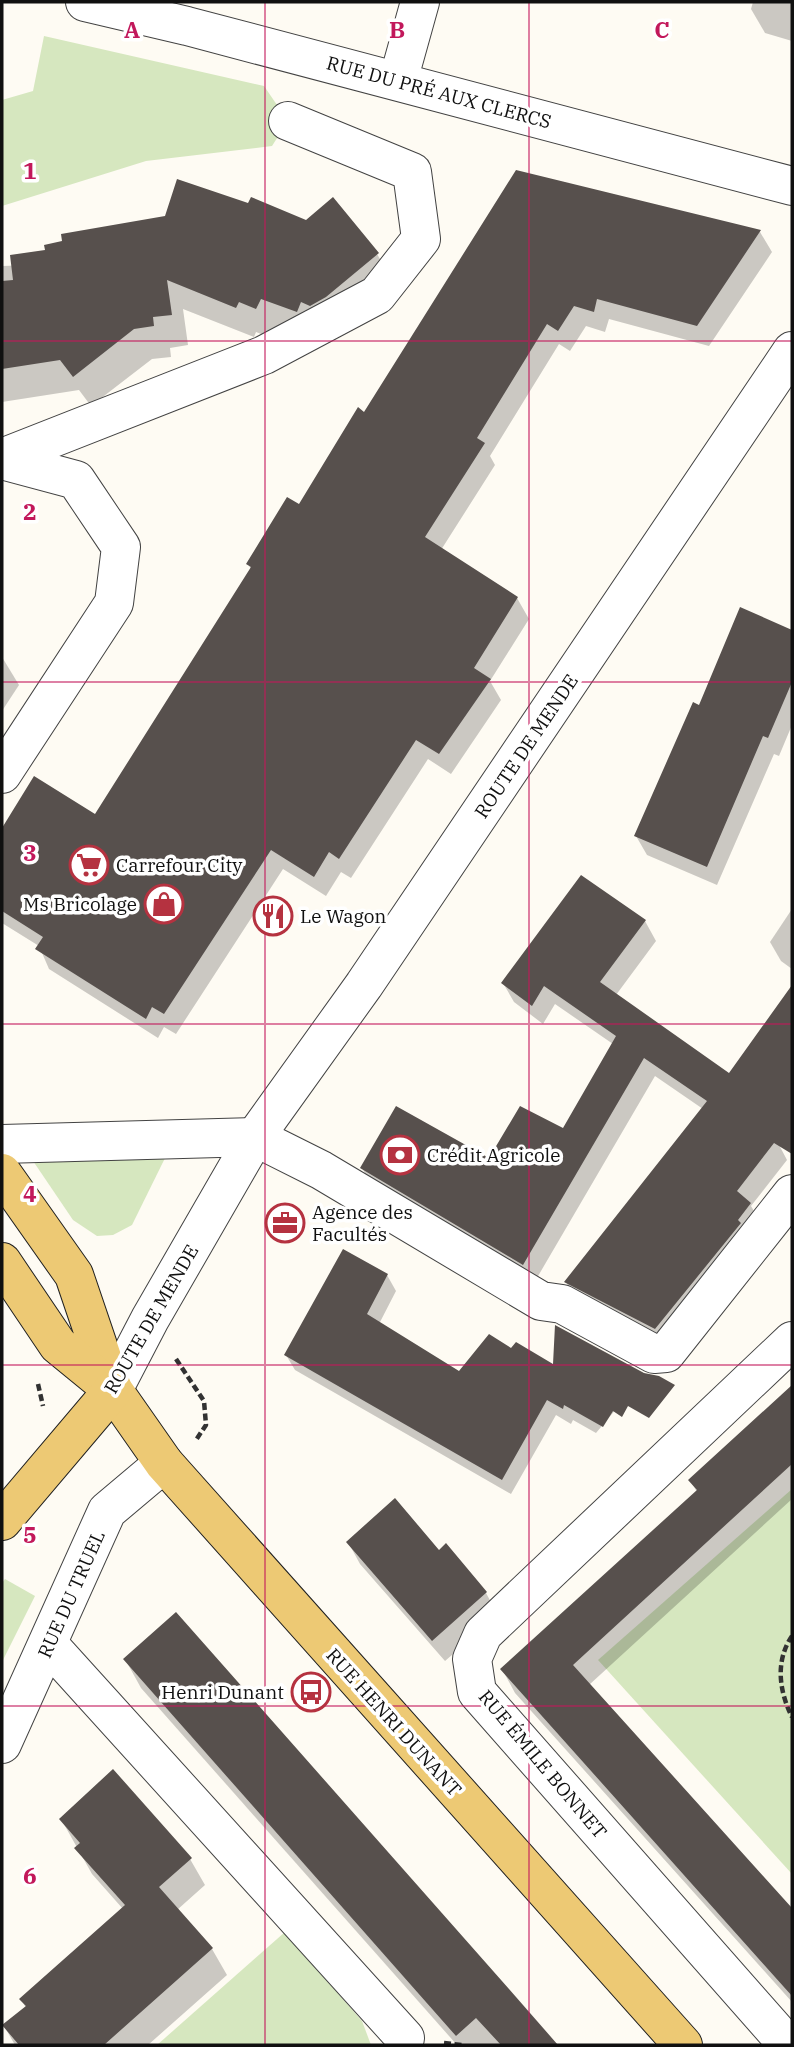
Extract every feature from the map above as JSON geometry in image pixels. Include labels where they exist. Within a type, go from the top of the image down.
[{"type":"main road","points":[[2,1173],[74,1275],[113,1390]]},
{"type":"main road","points":[[2,1262],[58,1345],[113,1390]]},
{"type":"main road","name":"RUE HENRI DUNANT","points":[[113,1390],[164,1463],[675,2042]]},
{"type":"main road","name":"ROUTE DE MENDE","points":[[2,1521],[113,1390]]},
{"type":"street","name":"RUE DU PRÉ AUX CLERCS","points":[[85,2],[180,14],[398,81],[792,186]]},
{"type":"street","points":[[398,81],[420,2]]},
{"type":"street","points":[[2,459],[264,355],[377,295],[421,239],[412,172],[288,121]]},
{"type":"street","name":"ROUTE DE MENDE","points":[[113,1390],[150,1319],[255,1137],[364,985],[792,351]]},
{"type":"street","points":[[2,459],[76,480],[121,547],[114,603],[2,774]]},
{"type":"street","points":[[2,1144],[255,1137],[321,1170],[541,1301],[562,1304],[654,1354],[666,1353],[792,1194]]},
{"type":"street","name":"RUE ÉMILE BONNET","points":[[788,2045],[478,1692],[472,1659],[483,1634],[792,1341]]},
{"type":"street","name":"RUE DU TRUEL","points":[[2,1744],[107,1511],[164,1463]]},
{"type":"street","points":[[49,1644],[405,2038]]},
{"type":"path","points":[[792,1636],[786,1645],[780,1669],[782,1693],[792,1717]]},
{"type":"green space","points":[[44,36],[264,86],[288,121],[272,146],[146,161],[2,206],[2,100],[33,91]]},
{"type":"green space","points":[[167,1154],[132,1225],[113,1235],[97,1236],[73,1220],[29,1155]]},
{"type":"green space","points":[[792,1489],[792,1874],[598,1660]]},
{"type":"green space","points":[[5,1579],[35,1596],[2,1662],[2,1583]]},
{"type":"green space","points":[[285,1932],[362,2021],[371,2045],[157,2045]]},
{"type":"building","points":[[516,170],[761,230],[697,326],[597,299],[594,312],[574,306],[558,331],[547,324],[477,438],[485,443],[425,537],[518,597],[474,668],[491,679],[439,754],[416,740],[339,859],[329,852],[314,877],[271,850],[164,1014],[152,1007],[146,1019],[35,949],[43,937],[2,911],[2,828],[34,776],[95,814],[251,567],[246,564],[287,497],[299,504],[358,407],[364,412]]},
{"type":"building","points":[[177,179],[248,203],[251,197],[306,220],[333,197],[379,253],[326,297],[310,306],[301,302],[297,312],[261,299],[256,309],[239,302],[236,308],[167,280],[172,315],[153,317],[154,326],[134,329],[73,377],[60,360],[2,369],[2,281],[13,280],[10,255],[45,250],[44,245],[62,241],[61,234],[165,216]]},
{"type":"building","points":[[740,607],[792,630],[792,682],[768,738],[763,736],[707,867],[634,836],[693,702],[699,705]]},
{"type":"building","points":[[581,875],[646,920],[600,982],[729,1073],[792,985],[792,1154],[774,1143],[737,1191],[751,1203],[738,1220],[741,1223],[655,1329],[564,1282],[707,1101],[644,1058],[523,1265],[360,1168],[396,1106],[489,1158],[520,1106],[563,1128],[616,1036],[544,986],[532,1006],[501,983]]},
{"type":"building","points":[[343,1249],[388,1274],[367,1314],[459,1371],[489,1334],[511,1348],[516,1342],[553,1364],[555,1325],[644,1373],[659,1376],[675,1385],[649,1418],[628,1406],[622,1417],[613,1411],[603,1427],[564,1405],[563,1409],[547,1400],[502,1480],[284,1355]]},
{"type":"building","points":[[792,1385],[792,1464],[573,1665],[792,1908],[792,1996],[500,1669],[697,1490],[688,1480]]},
{"type":"building","points":[[395,1498],[439,1550],[446,1543],[487,1592],[432,1641],[346,1542]]},
{"type":"building","points":[[176,1612],[558,2045],[501,2045],[476,2018],[456,2036],[123,1659]]},
{"type":"building","points":[[113,1769],[192,1858],[159,1887],[213,1948],[104,2045],[19,2045],[2,2025],[26,2006],[19,1999],[125,1905],[74,1848],[80,1843],[59,1819]]},
{"type":"place","name":"Carrefour City","points":[[89,865]]},
{"type":"place","name":"Ms Bricolage","points":[[164,904]]},
{"type":"place","name":"Le Wagon","points":[[273,916]]},
{"type":"place","name":"Crédit Agricole","points":[[400,1155]]},
{"type":"place","name":"Agence des Facultés","points":[[285,1223]]},
{"type":"place","name":"Henri Dunant","points":[[311,1692]]}]
